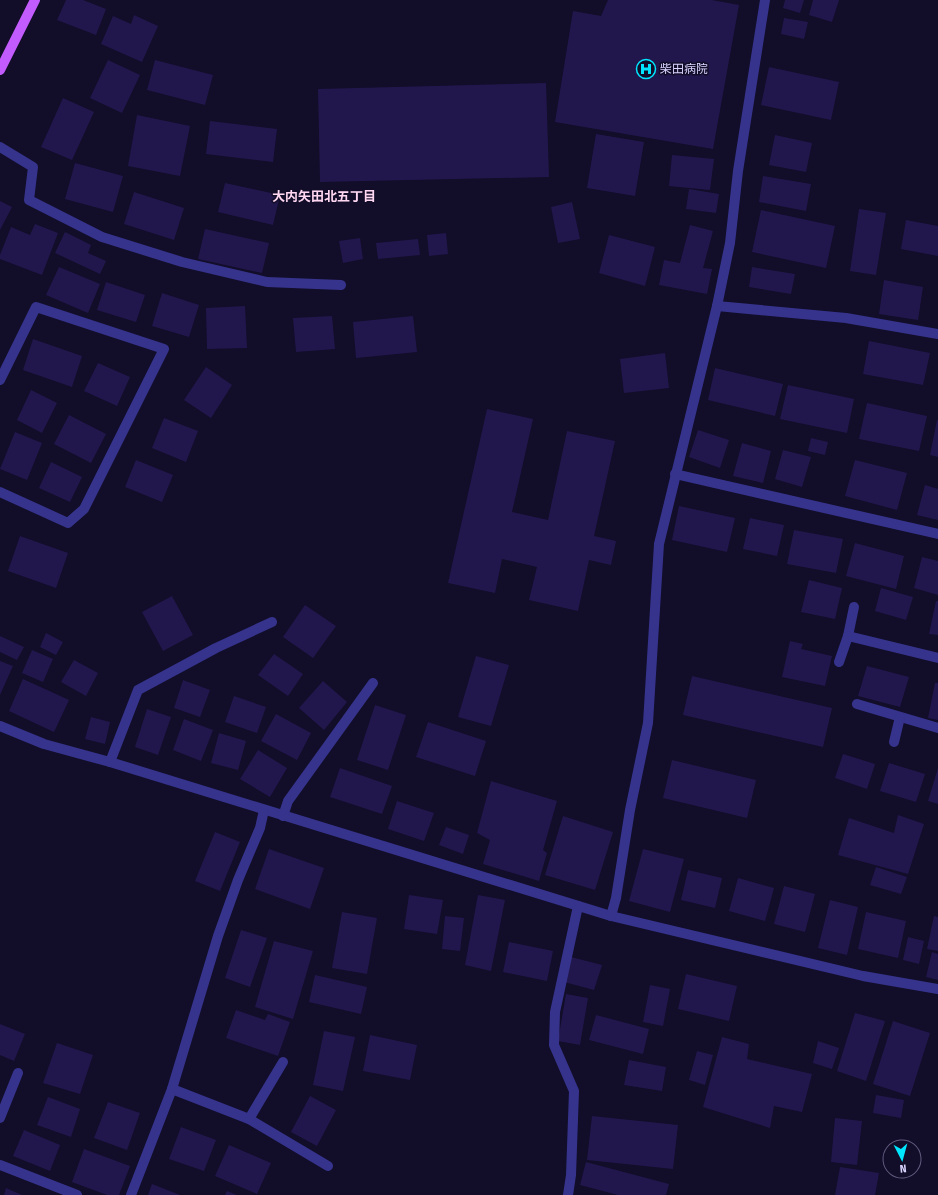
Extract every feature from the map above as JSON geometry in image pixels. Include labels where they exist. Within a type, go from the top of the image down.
[{"type":"main road","points":[[0,70],[35,0]]},
{"type":"street","points":[[611,916],[616,898],[630,810],[648,723],[659,544],[717,306],[730,244],[738,171],[765,0]]},
{"type":"street","points":[[0,147],[33,167],[30,200],[102,236],[182,262],[267,282],[341,285]]},
{"type":"street","points":[[0,380],[36,306],[164,349],[84,509],[68,523],[0,492]]},
{"type":"street","points":[[717,306],[846,318],[938,334]]},
{"type":"street","points":[[675,474],[938,534]]},
{"type":"street","points":[[839,662],[848,636],[854,607]]},
{"type":"street","points":[[110,762],[138,690],[216,648],[272,622]]},
{"type":"street","points":[[848,636],[938,658]]},
{"type":"street","points":[[283,816],[288,801],[373,683]]},
{"type":"street","points":[[857,704],[938,728]]},
{"type":"street","points":[[894,742],[900,717]]},
{"type":"street","points":[[0,726],[44,744],[110,762],[611,916],[863,976],[938,989]]},
{"type":"street","points":[[131,1195],[172,1088],[218,936],[238,880],[260,828],[264,810]]},
{"type":"street","points":[[568,1195],[571,1175],[574,1091],[554,1045],[555,1012],[578,906]]},
{"type":"street","points":[[248,1120],[283,1062]]},
{"type":"street","points":[[0,1118],[18,1073]]},
{"type":"street","points":[[172,1088],[248,1120],[328,1166]]},
{"type":"street","points":[[0,1165],[77,1195]]},
{"type":"building","points":[[66,0],[83,0],[106,9],[96,35],[57,20]]},
{"type":"building","name":"柴田病院","points":[[608,0],[712,0],[739,5],[713,149],[555,122],[573,11],[601,16]]},
{"type":"building","points":[[785,0],[804,0],[800,13],[783,8]]},
{"type":"building","points":[[813,0],[839,0],[832,22],[809,15]]},
{"type":"building","points":[[134,15],[158,26],[142,62],[101,44],[113,16],[131,24]]},
{"type":"building","points":[[784,18],[808,22],[804,39],[781,34]]},
{"type":"building","points":[[108,60],[140,75],[122,113],[90,98]]},
{"type":"building","points":[[155,60],[213,75],[205,105],[147,90]]},
{"type":"building","points":[[769,67],[839,82],[831,120],[761,105]]},
{"type":"building","points":[[546,83],[549,177],[320,182],[318,89]]},
{"type":"building","points":[[63,98],[94,112],[72,160],[41,147]]},
{"type":"building","points":[[137,115],[190,126],[180,176],[128,166]]},
{"type":"building","points":[[210,121],[277,129],[273,162],[206,154]]},
{"type":"building","points":[[596,134],[644,142],[635,196],[587,188]]},
{"type":"building","points":[[775,135],[812,143],[806,172],[769,165]]},
{"type":"building","points":[[672,155],[714,159],[710,190],[669,186]]},
{"type":"building","points":[[75,163],[123,176],[113,212],[65,199]]},
{"type":"building","points":[[763,176],[811,184],[806,211],[759,202]]},
{"type":"building","points":[[225,183],[280,195],[273,225],[218,212]]},
{"type":"building","points":[[689,189],[719,194],[716,213],[686,209]]},
{"type":"building","points":[[134,192],[184,208],[174,240],[124,224]]},
{"type":"building","points":[[0,201],[12,207],[0,230]]},
{"type":"building","points":[[572,202],[580,239],[558,243],[551,207]]},
{"type":"building","points":[[859,209],[886,213],[876,275],[850,271]]},
{"type":"building","points":[[761,210],[835,226],[826,268],[752,252]]},
{"type":"building","points":[[906,220],[938,226],[938,256],[901,249]]},
{"type":"building","points":[[35,224],[58,233],[42,275],[0,259],[0,255],[11,227],[30,235]]},
{"type":"building","points":[[690,225],[713,231],[703,268],[712,269],[707,294],[659,285],[664,260],[680,263]]},
{"type":"building","points":[[205,229],[269,243],[262,273],[198,259]]},
{"type":"building","points":[[65,232],[91,245],[88,253],[106,261],[100,274],[55,253]]},
{"type":"building","points":[[446,233],[448,254],[429,256],[427,235]]},
{"type":"building","points":[[609,235],[655,247],[645,286],[599,273]]},
{"type":"building","points":[[360,238],[363,259],[343,263],[339,241]]},
{"type":"building","points":[[418,239],[420,255],[378,259],[376,243]]},
{"type":"building","points":[[59,267],[100,284],[88,313],[46,295]]},
{"type":"building","points":[[752,267],[795,274],[791,294],[749,287]]},
{"type":"building","points":[[884,280],[923,287],[918,320],[879,314]]},
{"type":"building","points":[[106,282],[145,295],[136,322],[97,310]]},
{"type":"building","points":[[162,293],[199,305],[189,337],[152,326]]},
{"type":"building","points":[[245,306],[247,348],[207,349],[206,308]]},
{"type":"building","points":[[332,316],[335,349],[296,352],[293,318]]},
{"type":"building","points":[[413,316],[417,352],[356,358],[353,322]]},
{"type":"building","points":[[33,339],[82,356],[72,387],[23,370]]},
{"type":"building","points":[[869,341],[930,353],[923,385],[863,374]]},
{"type":"building","points":[[665,353],[669,388],[624,393],[620,359]]},
{"type":"building","points":[[98,363],[130,377],[117,406],[84,391]]},
{"type":"building","points":[[206,367],[232,385],[211,418],[184,400]]},
{"type":"building","points":[[715,368],[783,384],[775,416],[708,400]]},
{"type":"building","points":[[788,385],[854,399],[847,433],[780,419]]},
{"type":"building","points":[[31,390],[57,403],[42,433],[17,420]]},
{"type":"building","points":[[867,403],[927,416],[919,451],[859,439]]},
{"type":"building","points":[[487,409],[533,419],[512,512],[548,520],[567,431],[615,441],[594,536],[616,541],[611,565],[589,560],[578,611],[529,600],[537,567],[502,559],[495,593],[448,583]]},
{"type":"building","points":[[69,415],[106,434],[91,463],[54,444]]},
{"type":"building","points":[[164,418],[198,431],[186,462],[152,448]]},
{"type":"building","points":[[938,420],[938,457],[930,455]]},
{"type":"building","points":[[698,430],[729,440],[720,468],[689,457]]},
{"type":"building","points":[[15,432],[42,443],[27,480],[0,469]]},
{"type":"building","points":[[811,438],[828,442],[825,455],[808,451]]},
{"type":"building","points":[[742,443],[771,451],[763,483],[733,476]]},
{"type":"building","points":[[783,450],[811,457],[802,487],[775,479]]},
{"type":"building","points":[[136,460],[173,475],[162,502],[125,487]]},
{"type":"building","points":[[855,460],[907,473],[897,510],[845,496]]},
{"type":"building","points":[[51,462],[82,477],[70,502],[39,488]]},
{"type":"building","points":[[925,485],[938,489],[938,520],[917,515]]},
{"type":"building","points":[[679,506],[735,518],[727,552],[672,540]]},
{"type":"building","points":[[750,518],[784,525],[777,556],[743,549]]},
{"type":"building","points":[[794,530],[843,539],[836,573],[787,564]]},
{"type":"building","points":[[20,536],[68,553],[56,588],[8,571]]},
{"type":"building","points":[[855,543],[904,556],[896,589],[846,576]]},
{"type":"building","points":[[922,557],[938,561],[938,595],[914,588]]},
{"type":"building","points":[[809,580],[842,588],[835,619],[801,612]]},
{"type":"building","points":[[881,588],[913,597],[906,620],[875,611]]},
{"type":"building","points":[[172,596],[193,635],[163,651],[142,612]]},
{"type":"building","points":[[936,601],[938,601],[938,635],[929,634]]},
{"type":"building","points":[[305,605],[336,626],[313,658],[283,637]]},
{"type":"building","points":[[46,633],[63,642],[56,655],[40,647]]},
{"type":"building","points":[[0,636],[24,647],[17,660],[0,652]]},
{"type":"building","points":[[790,641],[803,644],[801,649],[832,656],[825,686],[782,677]]},
{"type":"building","points":[[32,650],[53,659],[43,682],[22,673]]},
{"type":"building","points":[[274,654],[303,674],[288,696],[258,675]]},
{"type":"building","points":[[476,656],[509,665],[491,726],[458,717]]},
{"type":"building","points":[[74,660],[98,673],[86,696],[61,682]]},
{"type":"building","points":[[0,661],[13,666],[0,695]]},
{"type":"building","points":[[867,666],[909,677],[900,707],[858,696]]},
{"type":"building","points":[[692,676],[832,708],[823,747],[683,715]]},
{"type":"building","points":[[23,679],[69,700],[54,732],[9,711]]},
{"type":"building","points":[[183,680],[210,690],[200,717],[174,708]]},
{"type":"building","points":[[323,681],[347,702],[324,730],[299,708]]},
{"type":"building","points":[[935,683],[938,683],[938,720],[928,718]]},
{"type":"building","points":[[234,696],[266,707],[257,733],[225,722]]},
{"type":"building","points":[[375,705],[406,715],[388,770],[357,760]]},
{"type":"building","points":[[147,709],[171,717],[158,755],[135,747]]},
{"type":"building","points":[[276,714],[311,733],[297,760],[261,741]]},
{"type":"building","points":[[91,717],[110,722],[105,744],[85,739]]},
{"type":"building","points":[[184,719],[213,730],[201,761],[173,750]]},
{"type":"building","points":[[428,722],[486,741],[475,776],[416,757]]},
{"type":"building","points":[[219,733],[246,741],[238,770],[211,763]]},
{"type":"building","points":[[258,750],[287,768],[270,797],[240,779]]},
{"type":"building","points":[[843,754],[875,764],[867,789],[835,778]]},
{"type":"building","points":[[672,760],[756,780],[747,818],[663,798]]},
{"type":"building","points":[[889,763],[925,774],[916,802],[880,791]]},
{"type":"building","points":[[340,768],[392,786],[382,814],[330,797]]},
{"type":"building","points":[[938,768],[938,804],[928,801]]},
{"type":"building","points":[[491,781],[557,801],[543,850],[547,853],[539,881],[483,864],[490,840],[477,833]]},
{"type":"building","points":[[397,801],[434,813],[424,841],[388,829]]},
{"type":"building","points":[[898,815],[924,824],[908,874],[838,855],[849,818],[894,833]]},
{"type":"building","points":[[563,816],[613,832],[595,890],[545,875]]},
{"type":"building","points":[[446,827],[469,835],[463,854],[439,845]]},
{"type":"building","points":[[215,832],[240,842],[220,891],[195,881]]},
{"type":"building","points":[[269,849],[324,868],[310,909],[255,889]]},
{"type":"building","points":[[643,849],[684,859],[670,912],[629,901]]},
{"type":"building","points":[[876,867],[907,877],[901,894],[870,885]]},
{"type":"building","points":[[688,870],[722,878],[715,908],[681,900]]},
{"type":"building","points":[[738,878],[774,888],[765,921],[729,911]]},
{"type":"building","points":[[784,886],[815,894],[805,932],[774,924]]},
{"type":"building","points":[[409,895],[443,900],[437,934],[404,929]]},
{"type":"building","points":[[478,895],[505,900],[491,971],[465,965]]},
{"type":"building","points":[[830,900],[858,907],[847,955],[818,948]]},
{"type":"building","points":[[342,912],[377,918],[367,974],[332,968]]},
{"type":"building","points":[[866,912],[906,921],[898,958],[858,949]]},
{"type":"building","points":[[445,916],[464,918],[460,951],[442,949]]},
{"type":"building","points":[[934,916],[938,917],[938,951],[927,949]]},
{"type":"building","points":[[241,930],[267,938],[250,987],[225,978]]},
{"type":"building","points":[[908,937],[924,941],[919,964],[903,960]]},
{"type":"building","points":[[274,941],[313,951],[293,1019],[255,1007]]},
{"type":"building","points":[[509,942],[553,951],[547,981],[503,972]]},
{"type":"building","points":[[932,952],[938,954],[938,980],[926,977]]},
{"type":"building","points":[[571,957],[602,965],[594,990],[564,982]]},
{"type":"building","points":[[686,974],[737,986],[729,1021],[678,1009]]},
{"type":"building","points":[[315,975],[367,987],[361,1014],[309,1002]]},
{"type":"building","points":[[650,985],[670,989],[663,1026],[643,1022]]},
{"type":"building","points":[[566,994],[588,998],[580,1045],[558,1041]]},
{"type":"building","points":[[236,1010],[265,1020],[268,1014],[290,1022],[278,1056],[226,1038]]},
{"type":"building","points":[[855,1013],[885,1021],[866,1081],[837,1071]]},
{"type":"building","points":[[596,1015],[649,1029],[643,1054],[589,1040]]},
{"type":"building","points":[[893,1021],[930,1033],[910,1096],[873,1084]]},
{"type":"building","points":[[0,1024],[25,1034],[14,1061],[0,1055]]},
{"type":"building","points":[[324,1031],[355,1037],[343,1091],[313,1085]]},
{"type":"building","points":[[370,1035],[417,1045],[410,1080],[363,1071]]},
{"type":"building","points":[[722,1037],[749,1044],[747,1059],[812,1074],[802,1112],[774,1106],[770,1128],[703,1107]]},
{"type":"building","points":[[818,1041],[839,1048],[832,1069],[813,1063]]},
{"type":"building","points":[[57,1043],[93,1055],[80,1094],[43,1083]]},
{"type":"building","points":[[697,1051],[713,1055],[705,1085],[689,1080]]},
{"type":"building","points":[[629,1060],[666,1067],[662,1091],[624,1085]]},
{"type":"building","points":[[876,1095],[904,1100],[901,1118],[873,1113]]},
{"type":"building","points":[[310,1096],[336,1110],[317,1146],[291,1132]]},
{"type":"building","points":[[48,1097],[80,1109],[71,1137],[37,1125]]},
{"type":"building","points":[[108,1102],[140,1113],[127,1150],[94,1138]]},
{"type":"building","points":[[592,1116],[678,1125],[673,1169],[587,1160]]},
{"type":"building","points":[[835,1118],[862,1121],[857,1165],[831,1162]]},
{"type":"building","points":[[181,1127],[216,1140],[204,1171],[169,1159]]},
{"type":"building","points":[[24,1130],[60,1145],[50,1171],[13,1156]]},
{"type":"building","points":[[229,1145],[271,1163],[257,1194],[215,1176]]},
{"type":"building","points":[[84,1149],[130,1166],[119,1195],[107,1195],[72,1182]]},
{"type":"building","points":[[586,1162],[669,1184],[666,1195],[618,1195],[580,1185]]},
{"type":"building","points":[[840,1167],[879,1173],[875,1195],[835,1195]]},
{"type":"building","points":[[152,1184],[180,1195],[148,1195]]},
{"type":"building","points":[[6,1188],[22,1195],[4,1195]]},
{"type":"building","points":[[227,1191],[237,1195],[225,1195]]},
{"type":"place","name":"柴田病院","points":[[646,69]]},
{"type":"district","name":"大内矢田北五丁目","points":[[324,196]]}]
